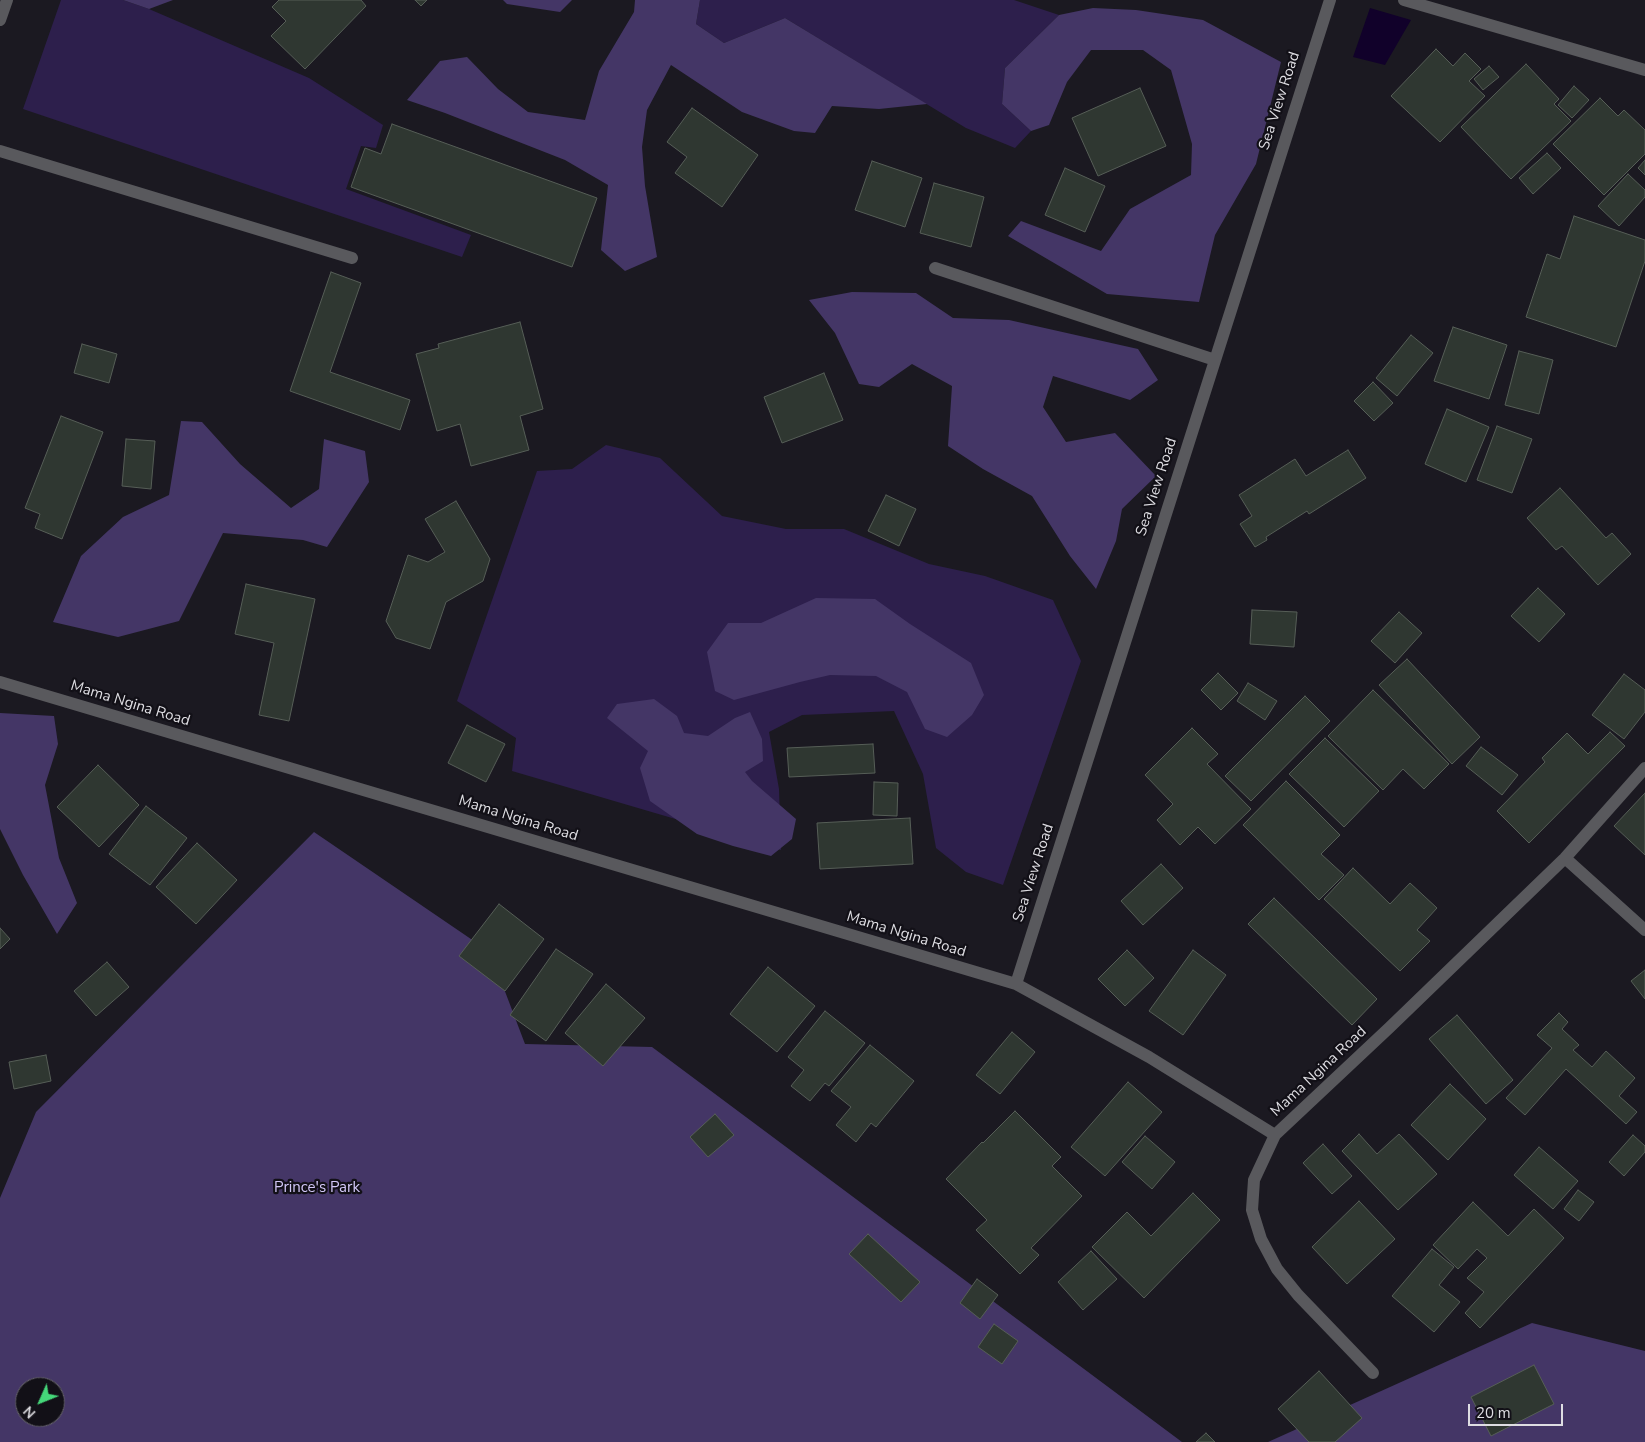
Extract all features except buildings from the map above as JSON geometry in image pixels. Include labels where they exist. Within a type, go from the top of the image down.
[{"type":"street","name":"Sea View Road","points":[[1016,984],[1330,0]]},
{"type":"street","points":[[1404,0],[1645,70]]},
{"type":"street","points":[[0,20],[4,2]]},
{"type":"street","points":[[0,151],[352,258]]},
{"type":"street","points":[[935,268],[1215,360]]},
{"type":"street","name":"Mama Ngina Road","points":[[0,682],[1016,984],[1149,1057],[1275,1135],[1565,858],[1645,768]]},
{"type":"street","points":[[1565,858],[1645,930]]},
{"type":"street","points":[[1275,1135],[1254,1180],[1252,1210],[1261,1239],[1277,1269],[1373,1373]]},
{"type":"shaded area","points":[[61,0],[123,0],[149,9],[309,78],[383,125],[376,148],[361,146],[346,189],[471,235],[462,257],[23,109]]},
{"type":"shaded area","points":[[700,0],[1014,0],[1059,15],[1005,68],[1002,104],[1031,131],[1015,148],[966,128],[785,18],[724,43],[696,24]]},
{"type":"shaded area","points":[[1370,8],[1411,20],[1385,65],[1353,57]]},
{"type":"shaded area","points":[[606,445],[660,458],[722,516],[786,529],[844,529],[929,564],[985,576],[1053,600],[1081,661],[1003,885],[966,872],[936,848],[923,774],[894,711],[802,715],[769,732],[779,789],[781,850],[512,771],[516,738],[457,701],[537,471],[572,469]]},
{"type":"green space","points":[[123,0],[173,0],[149,9]]},
{"type":"green space","points":[[503,0],[572,0],[560,12],[507,4]]},
{"type":"green space","points":[[635,0],[700,0],[696,24],[724,43],[785,18],[927,104],[879,109],[832,106],[815,133],[794,131],[742,112],[671,65],[647,110],[642,147],[645,186],[657,257],[625,271],[601,250],[608,185],[565,160],[407,100],[440,61],[467,57],[498,89],[528,112],[585,120],[599,71],[634,12]]},
{"type":"green space","points":[[1093,8],[1136,10],[1203,20],[1281,62],[1256,164],[1215,235],[1199,302],[1107,294],[1008,236],[1021,221],[1101,251],[1130,209],[1191,175],[1192,144],[1171,70],[1143,50],[1091,50],[1067,82],[1049,125],[1031,131],[1002,104],[1005,68],[1059,15]]},
{"type":"green space","points":[[852,292],[916,293],[953,318],[1009,320],[1138,349],[1158,380],[1130,400],[1053,376],[1043,407],[1066,442],[1115,433],[1156,476],[1122,509],[1116,541],[1096,589],[1070,556],[1032,496],[983,469],[948,446],[952,386],[912,364],[879,387],[859,384],[835,333],[809,300]]},
{"type":"green space","points":[[181,421],[202,422],[240,464],[291,508],[319,489],[324,439],[365,451],[369,482],[327,547],[303,540],[223,533],[179,621],[118,637],[53,622],[81,556],[123,517],[169,495]]},
{"type":"green space","points":[[816,598],[875,599],[971,663],[984,695],[972,715],[947,737],[925,729],[907,692],[876,676],[830,675],[734,700],[715,691],[707,652],[728,623],[761,623]]},
{"type":"green space","points":[[654,699],[677,716],[684,733],[708,736],[735,718],[750,712],[762,739],[763,761],[745,772],[752,781],[796,819],[792,839],[771,856],[733,846],[697,834],[650,801],[640,768],[648,751],[607,718],[617,704]]},
{"type":"green space","points":[[0,713],[54,716],[58,744],[45,785],[59,858],[77,903],[57,934],[23,875],[0,829]]},
{"type":"green space","name":"Prince's Park","points":[[314,832],[490,952],[525,1044],[652,1047],[1182,1442],[0,1442],[0,1198],[36,1112]]},
{"type":"green space","points":[[1532,1323],[1645,1351],[1645,1442],[1268,1442]]}]
